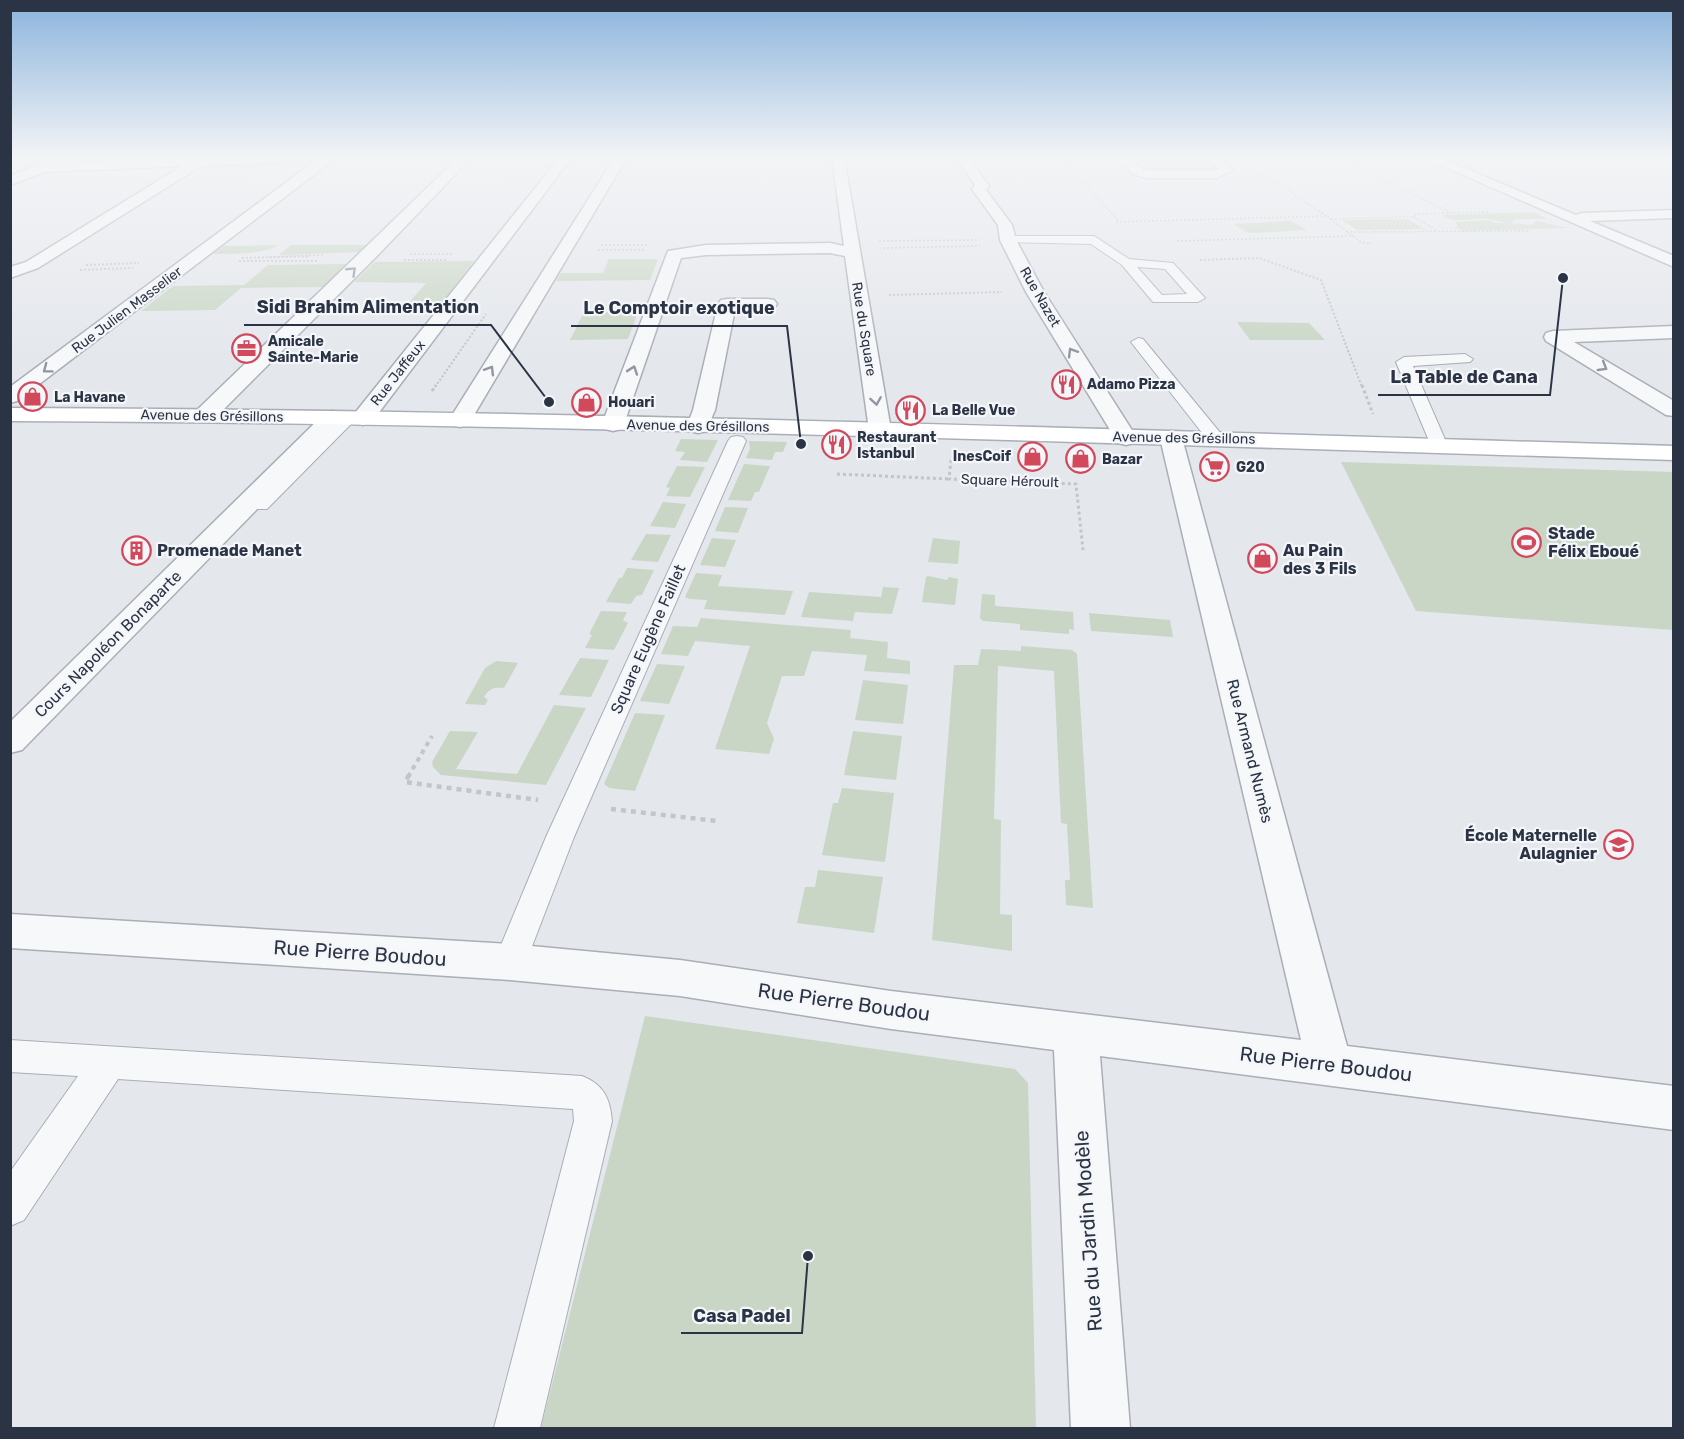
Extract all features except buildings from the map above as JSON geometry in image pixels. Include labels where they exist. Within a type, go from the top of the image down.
[{"type":"main road","name":"Avenue des Grésillons","points":[[10,414],[460,420],[1438,444],[1674,453]]},
{"type":"street","points":[[10,273],[32,265],[98,224]]},
{"type":"street","name":"Rue Julien Masselier","points":[[10,397],[241,224]]},
{"type":"street","points":[[205,415],[400,224]]},
{"type":"street","name":"Rue Jaffeux","points":[[348,418],[510,224]]},
{"type":"street","points":[[460,420],[580,224]]},
{"type":"street","name":"Rue du Square","points":[[849,224],[880,430]]},
{"type":"street","name":"Rue Nazet","points":[[1004,224],[1009,243],[1035,292],[1126,438]]},
{"type":"street","points":[[1585,224],[1674,262]]},
{"type":"street","points":[[613,424],[674,254],[706,250],[830,248],[853,250]]},
{"type":"street","points":[[174,254],[202,254]]},
{"type":"street","points":[[698,426],[704,410],[727,304],[768,304]]},
{"type":"street","points":[[1674,332],[1553,337],[1674,410]]},
{"type":"street","points":[[1593,336],[1623,354]]},
{"type":"street","name":"Cours Napoléon Bonaparte","points":[[10,742],[348,418]]},
{"type":"street","name":"Rue Armand Numès","points":[[1171,438],[1329,1064]]},
{"type":"street","name":"Rue Pierre Boudou","points":[[10,931],[510,962],[680,978],[891,1010],[1674,1108]]},
{"type":"street","name":"Rue du Jardin Modèle","points":[[1076,1033],[1101,1428]]},
{"type":"lane","points":[[1009,243],[1094,240],[1126,262],[1158,299],[1198,298],[1169,266],[1126,262]]},
{"type":"lane","points":[[1138,342],[1216,439]]},
{"type":"lane","points":[[1438,444],[1404,362],[1465,359]]},
{"type":"lane","points":[[10,755],[348,418]]},
{"type":"lane","name":"Square Eugène Faillet","points":[[510,962],[560,837],[737,441]]},
{"type":"lane","points":[[10,1056],[582,1093],[592,1103],[593,1121],[517,1428]]},
{"type":"lane","points":[[10,1206],[109,1062]]},
{"type":"path","points":[[1337,224],[1362,243],[1372,243]]},
{"type":"path","points":[[1425,224],[1437,231]]},
{"type":"path","points":[[1348,232],[1533,231]]},
{"type":"path","points":[[1177,241],[1353,236]]},
{"type":"path","points":[[853,250],[1009,243]]},
{"type":"path","points":[[1169,266],[1172,261],[1259,258],[1321,280],[1384,443]]},
{"type":"path","points":[[858,295],[964,293]]},
{"type":"path","name":"Square Héroult","points":[[949,479],[954,432]]},
{"type":"path","name":"Square Héroult","points":[[837,474],[1076,484],[1083,550]]},
{"type":"green space","points":[[1233,224],[1297,224],[1307,230],[1248,233]]},
{"type":"green space","points":[[1348,224],[1416,224],[1425,229],[1357,230]]},
{"type":"green space","points":[[1457,224],[1550,224],[1568,228],[1463,231],[1455,227],[1458,227]]},
{"type":"green space","points":[[278,245],[257,252],[213,254],[224,246]]},
{"type":"green space","points":[[291,245],[367,245],[359,252],[279,255]]},
{"type":"green space","points":[[609,259],[658,259],[650,280],[556,281],[561,273],[603,273]]},
{"type":"green space","points":[[474,261],[440,305],[407,305],[426,283],[354,282],[375,262]]},
{"type":"green space","points":[[346,264],[323,287],[241,288],[215,310],[141,311],[173,286],[244,285],[268,265]]},
{"type":"green space","points":[[584,312],[638,312],[628,339],[570,340]]},
{"type":"green space","points":[[1237,322],[1309,323],[1325,340],[1250,340]]},
{"type":"green space","points":[[681,439],[718,440],[707,462],[680,460],[685,452],[675,451]]},
{"type":"green space","points":[[749,441],[787,442],[783,452],[775,452],[772,460],[746,458],[750,449]]},
{"type":"green space","name":"Stade Félix Eboué","points":[[1341,462],[1673,472],[1673,630],[1416,611]]},
{"type":"green space","points":[[744,464],[770,466],[759,492],[755,492],[751,501],[728,500]]},
{"type":"green space","points":[[677,466],[705,467],[690,497],[666,496],[670,488],[666,487]]},
{"type":"green space","points":[[663,502],[686,504],[675,528],[650,526]]},
{"type":"green space","points":[[725,507],[748,508],[738,533],[715,531]]},
{"type":"green space","points":[[646,534],[671,535],[658,562],[631,560]]},
{"type":"green space","points":[[712,538],[736,540],[725,567],[700,565]]},
{"type":"green space","points":[[933,538],[960,541],[958,564],[928,562]]},
{"type":"green space","points":[[627,568],[654,570],[642,595],[636,596],[631,604],[606,602],[619,578],[622,578]]},
{"type":"green space","points":[[696,573],[722,575],[718,586],[793,591],[785,615],[704,609],[707,600],[685,597]]},
{"type":"green space","points":[[928,576],[947,580],[949,577],[958,579],[955,605],[922,602]]},
{"type":"green space","points":[[883,587],[899,588],[892,614],[855,612],[853,621],[801,617],[809,592],[881,597]]},
{"type":"green space","points":[[982,594],[995,595],[995,606],[1073,612],[1074,630],[1069,629],[1069,634],[1020,630],[1020,624],[983,621],[980,618]]},
{"type":"green space","points":[[601,611],[627,612],[623,620],[628,623],[614,650],[585,648],[592,635],[589,634]]},
{"type":"green space","points":[[1089,613],[1170,620],[1173,637],[1091,631]]},
{"type":"green space","points":[[701,618],[851,630],[850,638],[888,642],[887,658],[910,661],[910,674],[864,671],[867,655],[812,651],[804,676],[782,676],[767,723],[774,739],[769,754],[715,749],[750,646],[695,641],[688,656],[661,654],[673,626],[697,627]]},
{"type":"green space","points":[[1021,646],[1072,650],[1077,654],[1093,908],[1066,905],[1065,880],[1070,880],[1067,824],[1061,823],[1054,671],[998,666],[994,819],[1001,820],[1000,914],[1012,915],[1012,951],[932,940],[954,665],[978,665],[981,649],[1021,651]]},
{"type":"green space","points":[[580,658],[609,660],[591,697],[559,695]]},
{"type":"green space","points":[[496,661],[518,663],[504,688],[494,688],[488,692],[484,697],[488,700],[485,705],[465,704],[485,668]]},
{"type":"green space","points":[[657,664],[685,666],[669,704],[640,701]]},
{"type":"green space","points":[[863,680],[908,685],[903,724],[855,720]]},
{"type":"green space","points":[[554,705],[586,708],[546,785],[441,775],[433,767],[432,762],[450,731],[478,732],[456,769],[517,774]]},
{"type":"green space","points":[[635,713],[665,715],[635,791],[609,788],[604,784]]},
{"type":"green space","points":[[853,731],[902,736],[896,780],[844,775]]},
{"type":"green space","points":[[842,788],[894,793],[885,862],[822,855],[833,803],[838,803]]},
{"type":"green space","points":[[818,870],[883,877],[874,933],[797,923],[805,887],[815,887]]},
{"type":"green space","points":[[645,1016],[1015,1069],[1028,1083],[1036,1428],[541,1428]]},
{"type":"place","name":"La Table de Cana","points":[[1563,278]]},
{"type":"place","name":"Amicale Sainte-Marie","points":[[247,349]]},
{"type":"place","name":"Adamo Pizza","points":[[1066,384]]},
{"type":"place","name":"La Havane","points":[[33,397]]},
{"type":"place","name":"Sidi Brahim Alimentation","points":[[549,402]]},
{"type":"place","name":"Houari","points":[[587,402]]},
{"type":"place","name":"La Belle Vue","points":[[911,410]]},
{"type":"place","name":"Le Comptoir exotique","points":[[801,444]]},
{"type":"place","name":"Restaurant Istanbul","points":[[836,445]]},
{"type":"place","name":"InesCoif","points":[[1032,456]]},
{"type":"place","name":"Bazar","points":[[1081,459]]},
{"type":"place","name":"G20","points":[[1215,467]]},
{"type":"place","name":"Stade Félix Eboué","points":[[1527,542]]},
{"type":"place","name":"Promenade Manet","points":[[136,550]]},
{"type":"place","name":"Au Pain des 3 Fils","points":[[1262,559]]},
{"type":"place","name":"École Maternelle Aulagnier","points":[[1618,844]]},
{"type":"place","name":"Casa Padel","points":[[808,1256]]}]
